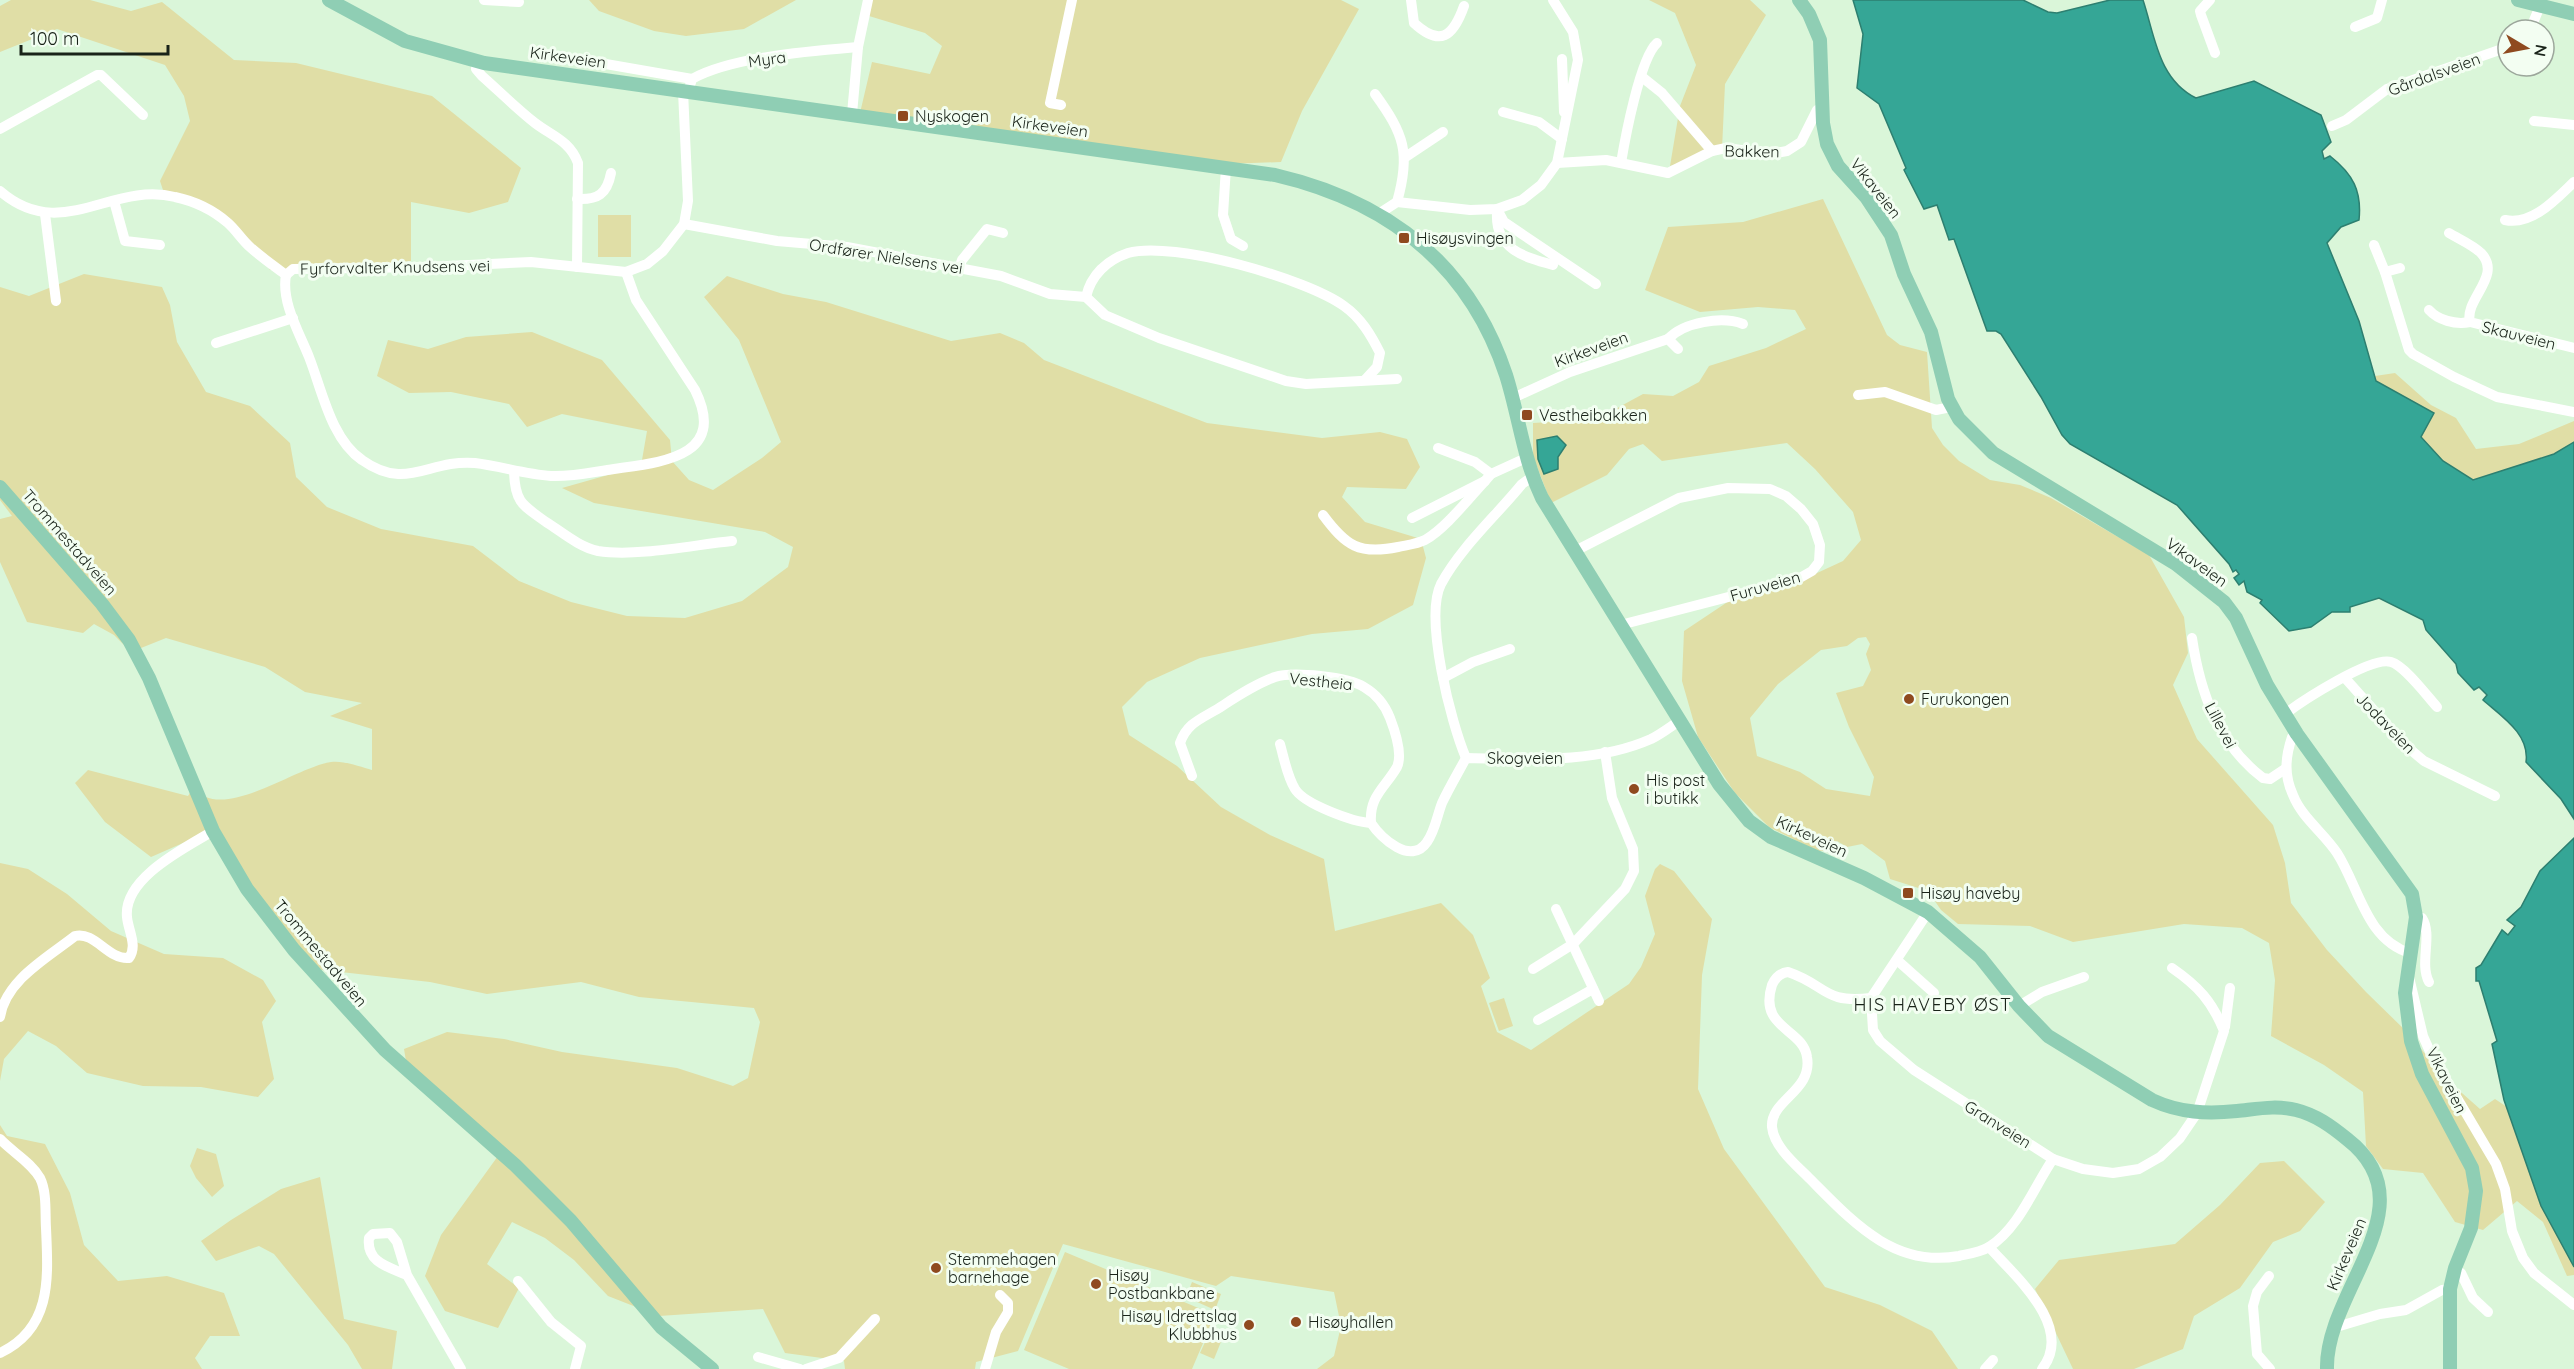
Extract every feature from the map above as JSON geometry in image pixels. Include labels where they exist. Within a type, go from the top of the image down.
[{"type":"main road","name":"Kirkeveien","points":[[329,0],[405,41],[477,62],[688,87],[852,114],[1275,175],[1321,186],[1380,213],[1429,252],[1470,300],[1498,352],[1513,398],[1532,477],[1679,721],[1728,797],[1760,830],[1794,848],[1864,878],[1928,912],[1980,957],[2019,1006],[2048,1036],[2152,1100],[2167,1107],[2197,1113],[2271,1107],[2305,1112],[2322,1120],[2354,1144],[2372,1168],[2380,1194],[2378,1223],[2333,1328],[2327,1369]]},
{"type":"main road","name":"Vikaveien","points":[[1799,0],[1815,24],[1820,40],[1825,134],[1838,166],[1866,197],[1891,235],[1904,274],[1931,332],[1951,406],[1967,428],[1993,453],[2176,564],[2216,594],[2236,618],[2267,684],[2297,734],[2408,886],[2416,917],[2410,953],[2406,1009],[2416,1058],[2467,1157],[2474,1179],[2475,1203],[2471,1228],[2455,1268],[2450,1288],[2450,1369]]},
{"type":"main road","points":[[2518,0],[2574,14]]},
{"type":"main road","name":"Trommestadveien","points":[[0,487],[102,604],[129,640],[149,678],[213,831],[234,868],[273,924],[349,1013],[385,1050],[515,1165],[571,1221],[662,1327],[712,1369]]},
{"type":"street","points":[[484,0],[519,2]]},
{"type":"street","points":[[852,114],[858,47],[868,0]]},
{"type":"street","points":[[1061,105],[1050,104],[1072,0]]},
{"type":"street","points":[[1411,0],[1414,23],[1427,35],[1442,37],[1448,35],[1459,19],[1464,6]]},
{"type":"street","points":[[1380,213],[1397,202],[1470,210],[1497,209],[1522,200],[1541,185],[1557,163],[1578,60],[1576,43],[1559,6],[1553,0]]},
{"type":"street","points":[[2210,0],[2200,11],[2215,53]]},
{"type":"street","points":[[2355,27],[2377,18],[2382,0]]},
{"type":"street","points":[[2535,18],[2540,6]]},
{"type":"street","points":[[1621,163],[1629,117],[1647,58],[1657,43]]},
{"type":"street","name":"Myra","points":[[688,87],[713,68],[858,47]]},
{"type":"street","name":"Gårdalsveien","points":[[2332,126],[2346,120],[2387,89],[2496,50]]},
{"type":"street","points":[[1562,59],[1563,106],[1566,117]]},
{"type":"street","points":[[477,62],[476,69],[482,76],[536,124],[570,146],[575,155],[578,163],[577,267]]},
{"type":"street","points":[[286,275],[284,288],[293,318],[347,449],[363,462],[383,472],[403,476],[450,463],[475,463],[514,472],[567,476],[664,462],[684,454],[701,436],[705,417],[703,405],[636,300],[626,272],[647,264],[663,251],[684,224],[688,201],[688,87],[600,63]]},
{"type":"street","points":[[0,129],[97,75],[101,75],[143,115]]},
{"type":"street","points":[[1642,77],[1662,93],[1712,151]]},
{"type":"street","points":[[1375,94],[1402,138],[1403,180],[1397,202]]},
{"type":"street","name":"Bakken","points":[[1557,163],[1606,160],[1668,173],[1712,151],[1726,148],[1771,154],[1787,151],[1801,142],[1817,110],[1822,107]]},
{"type":"street","points":[[1503,112],[1539,122],[1562,139]]},
{"type":"street","points":[[2534,121],[2574,125]]},
{"type":"street","points":[[1404,158],[1443,132]]},
{"type":"street","points":[[1226,167],[1223,215],[1231,239],[1243,246]]},
{"type":"street","points":[[577,199],[594,198],[602,194],[608,188],[611,173]]},
{"type":"street","points":[[2505,220],[2519,221],[2540,212],[2574,182]]},
{"type":"street","name":"Fyrforvalter Knudsens vei","points":[[0,191],[11,201],[45,214],[81,211],[145,193],[174,196],[199,204],[228,223],[250,247],[286,275],[293,269],[428,267],[531,262],[626,272]]},
{"type":"street","points":[[114,201],[124,241],[160,245]]},
{"type":"street","points":[[1497,209],[1498,228],[1510,250],[1521,256],[1553,265]]},
{"type":"street","points":[[1497,209],[1504,222],[1596,284]]},
{"type":"street","points":[[45,214],[56,301]]},
{"type":"street","name":"Ordfører Nielsens vei","points":[[684,224],[777,240],[847,247],[1001,276],[1050,294],[1086,297]]},
{"type":"street","points":[[959,268],[962,260],[987,229],[1003,232]]},
{"type":"street","name":"Skauveien","points":[[2449,233],[2481,253],[2486,262],[2486,277],[2470,306],[2470,322],[2574,348]]},
{"type":"street","points":[[2374,245],[2385,272],[2409,350],[2421,361],[2497,397],[2574,412]]},
{"type":"street","points":[[1365,380],[1377,367],[1380,353],[1360,321],[1345,307],[1325,294],[1275,275],[1210,259],[1155,251],[1138,252],[1114,259],[1097,272],[1089,284],[1086,297],[1105,315],[1159,338],[1286,381],[1306,384],[1397,379]]},
{"type":"street","points":[[2385,272],[2400,268]]},
{"type":"street","points":[[2429,309],[2436,318],[2463,324],[2470,322]]},
{"type":"street","points":[[216,343],[293,318]]},
{"type":"street","name":"Kirkeveien","points":[[1513,398],[1570,372],[1668,339],[1680,330],[1722,320],[1743,324]]},
{"type":"street","points":[[1668,339],[1678,349]]},
{"type":"street","points":[[1857,395],[1885,392],[1936,410],[1951,406]]},
{"type":"street","points":[[1438,448],[1475,462],[1488,477]]},
{"type":"street","points":[[1412,518],[1526,458]]},
{"type":"street","points":[[514,472],[515,492],[522,505],[576,542],[597,551],[627,552],[732,541]]},
{"type":"street","points":[[1323,515],[1345,540],[1363,549],[1388,549],[1418,543],[1435,532],[1488,477]]},
{"type":"street","points":[[1466,758],[1458,739],[1443,678],[1434,602],[1442,584],[1470,544],[1522,484],[1532,477]]},
{"type":"street","name":"Furuveien","points":[[1575,551],[1655,513],[1679,498],[1728,488],[1770,489],[1786,496],[1801,508],[1813,524],[1820,545],[1819,562],[1812,571],[1798,579],[1628,622],[1622,627]]},
{"type":"street","name":"Lillevei","points":[[2192,638],[2200,681],[2215,719],[2232,749],[2263,778],[2270,779],[2285,769]]},
{"type":"street","points":[[1443,678],[1473,662],[1510,649]]},
{"type":"street","points":[[2285,714],[2323,687],[2377,663],[2391,662],[2398,665],[2437,707]]},
{"type":"street","name":"Vestheia","points":[[1192,776],[1180,743],[1185,729],[1276,676],[1305,675],[1340,679],[1362,686],[1378,697],[1389,717],[1398,749],[1397,766],[1373,800],[1371,823]]},
{"type":"street","name":"Jodaveien","points":[[2345,678],[2405,745],[2424,761],[2495,796]]},
{"type":"street","name":"Skogveien","points":[[1371,823],[1380,836],[1398,848],[1406,851],[1420,849],[1428,841],[1442,804],[1466,758],[1530,759],[1605,753],[1654,738],[1679,721]]},
{"type":"street","points":[[2297,734],[2292,737],[2285,769],[2293,796],[2338,854],[2358,899],[2390,944],[2410,953]]},
{"type":"street","points":[[1280,744],[1294,787],[1302,798],[1353,820],[1371,823]]},
{"type":"street","points":[[1533,969],[1573,944],[1625,889],[1634,870],[1634,849],[1612,798],[1605,753]]},
{"type":"street","points":[[0,1017],[3,1002],[14,987],[75,936],[86,936],[114,954],[129,958],[133,946],[127,910],[133,891],[144,878],[172,856],[213,831]]},
{"type":"street","points":[[1556,909],[1599,1001]]},
{"type":"street","points":[[1928,912],[1871,998],[1848,1001],[1837,999],[1800,976],[1788,972],[1777,977],[1771,990],[1771,1013],[1776,1023],[1801,1045],[1807,1055],[1808,1069],[1803,1083],[1776,1111],[1772,1127],[1775,1138],[1797,1166],[1832,1202],[1860,1226],[1897,1250],[1920,1258],[1939,1260],[1989,1247],[2018,1218],[2053,1159]]},
{"type":"street","points":[[2416,917],[2422,918],[2426,923],[2425,950],[2429,982]]},
{"type":"street","points":[[1897,960],[1934,993]]},
{"type":"street","points":[[2172,968],[2204,993],[2214,1007],[2224,1031]]},
{"type":"street","points":[[2408,973],[2423,1036],[2431,1054],[2496,1164],[2505,1189],[2512,1231],[2523,1257],[2534,1272],[2574,1305]]},
{"type":"street","points":[[2019,1006],[2042,992],[2084,977]]},
{"type":"street","points":[[2197,1113],[2224,1031],[2230,988]]},
{"type":"street","points":[[1538,1020],[1593,989]]},
{"type":"street","name":"Granveien","points":[[1871,998],[1873,1030],[1880,1041],[1941,1088],[2053,1159],[2083,1169],[2113,1173],[2139,1169],[2160,1157],[2180,1138],[2197,1113]]},
{"type":"street","points":[[0,1139],[31,1167],[42,1185],[48,1283],[34,1322],[16,1343],[0,1353]]},
{"type":"street","points":[[1989,1247],[2038,1302],[2048,1322],[2051,1347],[2048,1362],[2042,1369]]},
{"type":"street","points":[[2455,1268],[2473,1298],[2488,1312]]},
{"type":"street","points":[[407,1275],[461,1369]]},
{"type":"street","points":[[2269,1276],[2257,1292],[2253,1306],[2257,1354],[2270,1369]]},
{"type":"street","points":[[518,1281],[551,1322],[581,1347],[575,1369]]},
{"type":"street","points":[[2333,1328],[2380,1314],[2406,1311],[2442,1290],[2450,1288]]},
{"type":"street","points":[[985,1369],[996,1332],[1008,1312],[1008,1303],[1000,1295]]},
{"type":"street","points":[[806,1369],[839,1358],[875,1320]]},
{"type":"street","points":[[758,1357],[800,1369]]},
{"type":"street","points":[[1985,1369],[1993,1360]]},
{"type":"shaded area","points":[[11,0],[90,0],[131,11],[162,2],[234,60],[296,63],[432,96],[521,168],[508,202],[469,213],[411,202],[411,261],[365,267],[270,270],[261,255],[197,203],[166,199],[160,181],[190,121],[184,96],[165,65],[57,29],[0,52],[0,6]]},
{"type":"shaded area","points":[[589,0],[796,0],[744,29],[686,36],[654,31],[599,11]]},
{"type":"shaded area","points":[[870,0],[1341,0],[1359,9],[1302,111],[1281,162],[1224,164],[860,113],[872,62],[930,74],[942,46],[925,33],[869,16]]},
{"type":"shaded area","points":[[1649,0],[1750,0],[1766,15],[1725,84],[1722,149],[1670,166],[1680,106],[1696,65],[1675,13]]},
{"type":"shaded area","points":[[1823,199],[1887,335],[1900,345],[1927,352],[1932,428],[1943,445],[1959,461],[1990,480],[2020,485],[2051,498],[2149,555],[2184,617],[2188,653],[2173,685],[2197,739],[2273,825],[2285,863],[2291,903],[2327,950],[2408,1033],[2445,1078],[2480,1109],[2495,1099],[2507,1107],[2541,1206],[2574,1267],[2574,1275],[2567,1276],[2543,1222],[2517,1201],[2483,1230],[2455,1222],[2423,1173],[2383,1169],[2366,1146],[2363,1092],[2324,1065],[2271,1036],[2275,980],[2269,943],[2242,928],[2184,924],[2073,942],[2030,926],[1958,924],[1941,910],[1928,891],[1890,879],[1885,861],[1862,844],[1847,847],[1837,841],[1828,851],[1817,851],[1769,827],[1735,793],[1698,737],[1682,681],[1684,631],[1732,599],[1789,586],[1843,561],[1861,540],[1853,512],[1815,469],[1787,443],[1662,461],[1643,444],[1629,449],[1607,475],[1551,503],[1533,456],[1533,423],[1597,419],[1643,394],[1673,396],[1699,382],[1709,366],[1766,348],[1806,329],[1795,310],[1758,307],[1700,312],[1645,290],[1668,227],[1743,222]],"holes":[[[1866,637],[1870,644],[1866,654],[1871,670],[1863,686],[1836,693],[1849,727],[1874,777],[1870,796],[1826,789],[1800,772],[1757,756],[1750,718],[1778,684],[1821,650],[1847,646],[1858,638]]]},
{"type":"shaded area","points":[[598,215],[631,215],[631,257],[598,257]]},
{"type":"shaded area","points":[[84,274],[162,287],[170,305],[177,342],[206,392],[250,406],[290,443],[296,477],[327,507],[381,529],[473,546],[519,581],[571,602],[627,616],[685,618],[742,601],[788,567],[793,547],[765,532],[594,503],[562,488],[615,473],[642,460],[647,431],[562,414],[527,427],[509,404],[451,392],[409,393],[377,376],[388,340],[428,349],[466,337],[532,332],[602,360],[670,440],[672,461],[689,480],[713,490],[762,458],[781,442],[739,340],[704,297],[727,276],[783,294],[826,302],[951,341],[1000,333],[1024,343],[1044,360],[1207,423],[1322,438],[1380,432],[1407,439],[1420,467],[1406,489],[1347,487],[1342,497],[1365,522],[1421,539],[1426,558],[1413,605],[1368,629],[1312,634],[1200,658],[1147,682],[1122,707],[1129,735],[1177,766],[1221,807],[1270,835],[1324,859],[1335,931],[1441,903],[1473,935],[1490,978],[1481,986],[1497,1032],[1531,1050],[1629,984],[1641,967],[1655,934],[1645,896],[1655,869],[1660,864],[1674,871],[1712,919],[1702,975],[1698,1089],[1724,1149],[1825,1287],[1880,1305],[1932,1331],[1958,1369],[1317,1369],[1334,1356],[1341,1326],[1334,1292],[1231,1276],[1216,1286],[1063,1244],[1018,1351],[976,1362],[975,1369],[845,1369],[844,1361],[785,1353],[763,1309],[659,1316],[608,1296],[574,1260],[545,1238],[512,1222],[487,1264],[519,1288],[498,1328],[445,1311],[425,1276],[441,1235],[503,1149],[407,1067],[404,1049],[447,1032],[504,1039],[562,1052],[677,1068],[733,1086],[748,1078],[760,1022],[754,1008],[639,997],[581,982],[487,994],[430,982],[314,969],[215,841],[199,836],[151,857],[105,822],[75,783],[88,770],[188,796],[193,788],[206,797],[222,800],[240,797],[315,766],[331,762],[346,763],[372,770],[372,729],[330,716],[362,703],[305,692],[265,667],[166,638],[131,652],[114,635],[94,624],[83,633],[27,622],[0,562],[0,519],[12,516],[0,500],[0,287],[29,296]]},
{"type":"shaded area","points":[[2395,373],[2431,405],[2456,418],[2476,449],[2519,444],[2574,421],[2574,442],[2554,454],[2473,480],[2443,461],[2420,437],[2433,413],[2376,381],[2375,376]]},
{"type":"shaded area","points":[[0,863],[28,869],[67,894],[111,931],[164,954],[223,958],[263,980],[276,1001],[262,1022],[274,1079],[258,1097],[201,1087],[143,1086],[87,1073],[56,1046],[28,1031],[4,1059],[0,1081]]},
{"type":"shaded area","points":[[1504,998],[1513,1026],[1499,1031],[1489,1003]]},
{"type":"shaded area","points":[[0,1125],[7,1136],[45,1144],[70,1193],[84,1245],[118,1281],[167,1276],[224,1293],[240,1336],[210,1336],[195,1358],[202,1369],[0,1369]]},
{"type":"shaded area","points":[[197,1148],[216,1154],[224,1186],[212,1197],[196,1178],[190,1166]]},
{"type":"shaded area","points":[[2284,1161],[2325,1202],[2300,1231],[2273,1242],[2240,1288],[2194,1316],[2183,1349],[2134,1369],[2073,1369],[2035,1289],[2059,1260],[2175,1244],[2220,1205],[2260,1163]]},
{"type":"shaded area","points":[[320,1177],[344,1319],[397,1331],[392,1369],[362,1369],[348,1345],[274,1254],[259,1246],[216,1261],[201,1241],[281,1189]]},
{"type":"shaded area","name":"Hisøy Postbankbane","points":[[1065,1252],[1215,1315],[1192,1369],[1069,1369],[1024,1350]]},
{"type":"shaded area","points":[[1192,1282],[1221,1294],[1215,1310],[1186,1297]]},
{"type":"shaded area","points":[[1212,1327],[1225,1332],[1214,1359],[1200,1353]]},
{"type":"water","points":[[1853,0],[2023,0],[2048,12],[2057,13],[2110,0],[2143,0],[2160,55],[2173,80],[2183,90],[2196,98],[2254,81],[2321,115],[2331,142],[2322,151],[2324,159],[2330,156],[2350,177],[2357,192],[2360,210],[2359,220],[2341,227],[2327,243],[2359,321],[2376,381],[2434,413],[2421,437],[2443,461],[2473,480],[2554,454],[2574,442],[2574,819],[2561,799],[2526,762],[2524,743],[2513,726],[2483,700],[2487,695],[2479,687],[2474,690],[2458,673],[2456,664],[2426,630],[2423,620],[2379,598],[2350,607],[2350,612],[2332,612],[2311,627],[2289,631],[2260,603],[2262,600],[2247,592],[2244,581],[2239,585],[2234,578],[2239,574],[2236,570],[2233,572],[2229,564],[2177,505],[2070,444],[2062,435],[2001,334],[1996,331],[1987,331],[1954,239],[1949,240],[1937,205],[1924,209],[1904,170],[1906,168],[1879,104],[1857,88],[1863,34]]},
{"type":"water","points":[[1557,436],[1566,445],[1558,457],[1558,469],[1544,474],[1538,459],[1537,440]]},
{"type":"water","points":[[2574,838],[2574,1267],[2541,1206],[2504,1100],[2492,1044],[2497,1041],[2479,981],[2476,981],[2476,968],[2481,965],[2502,930],[2508,935],[2515,926],[2507,920],[2521,907],[2540,871]]},
{"type":"place","name":"Nyskogen","points":[[903,116]]},
{"type":"place","name":"Hisøysvingen","points":[[1404,238]]},
{"type":"place","name":"Vestheibakken","points":[[1527,415]]},
{"type":"place","name":"Furukongen","points":[[1909,699]]},
{"type":"place","name":"His post i butikk","points":[[1634,789]]},
{"type":"place","name":"Hisøy haveby","points":[[1908,893]]},
{"type":"place","name":"Stemmehagen barnehage","points":[[936,1268]]},
{"type":"place","name":"Hisøy Postbankbane","points":[[1096,1284]]},
{"type":"place","name":"Hisøyhallen","points":[[1296,1322]]},
{"type":"place","name":"Hisøy Idrettslag Klubbhus","points":[[1249,1325]]},
{"type":"district","name":"HIS HAVEBY ØST","points":[[1933,1005]]}]
